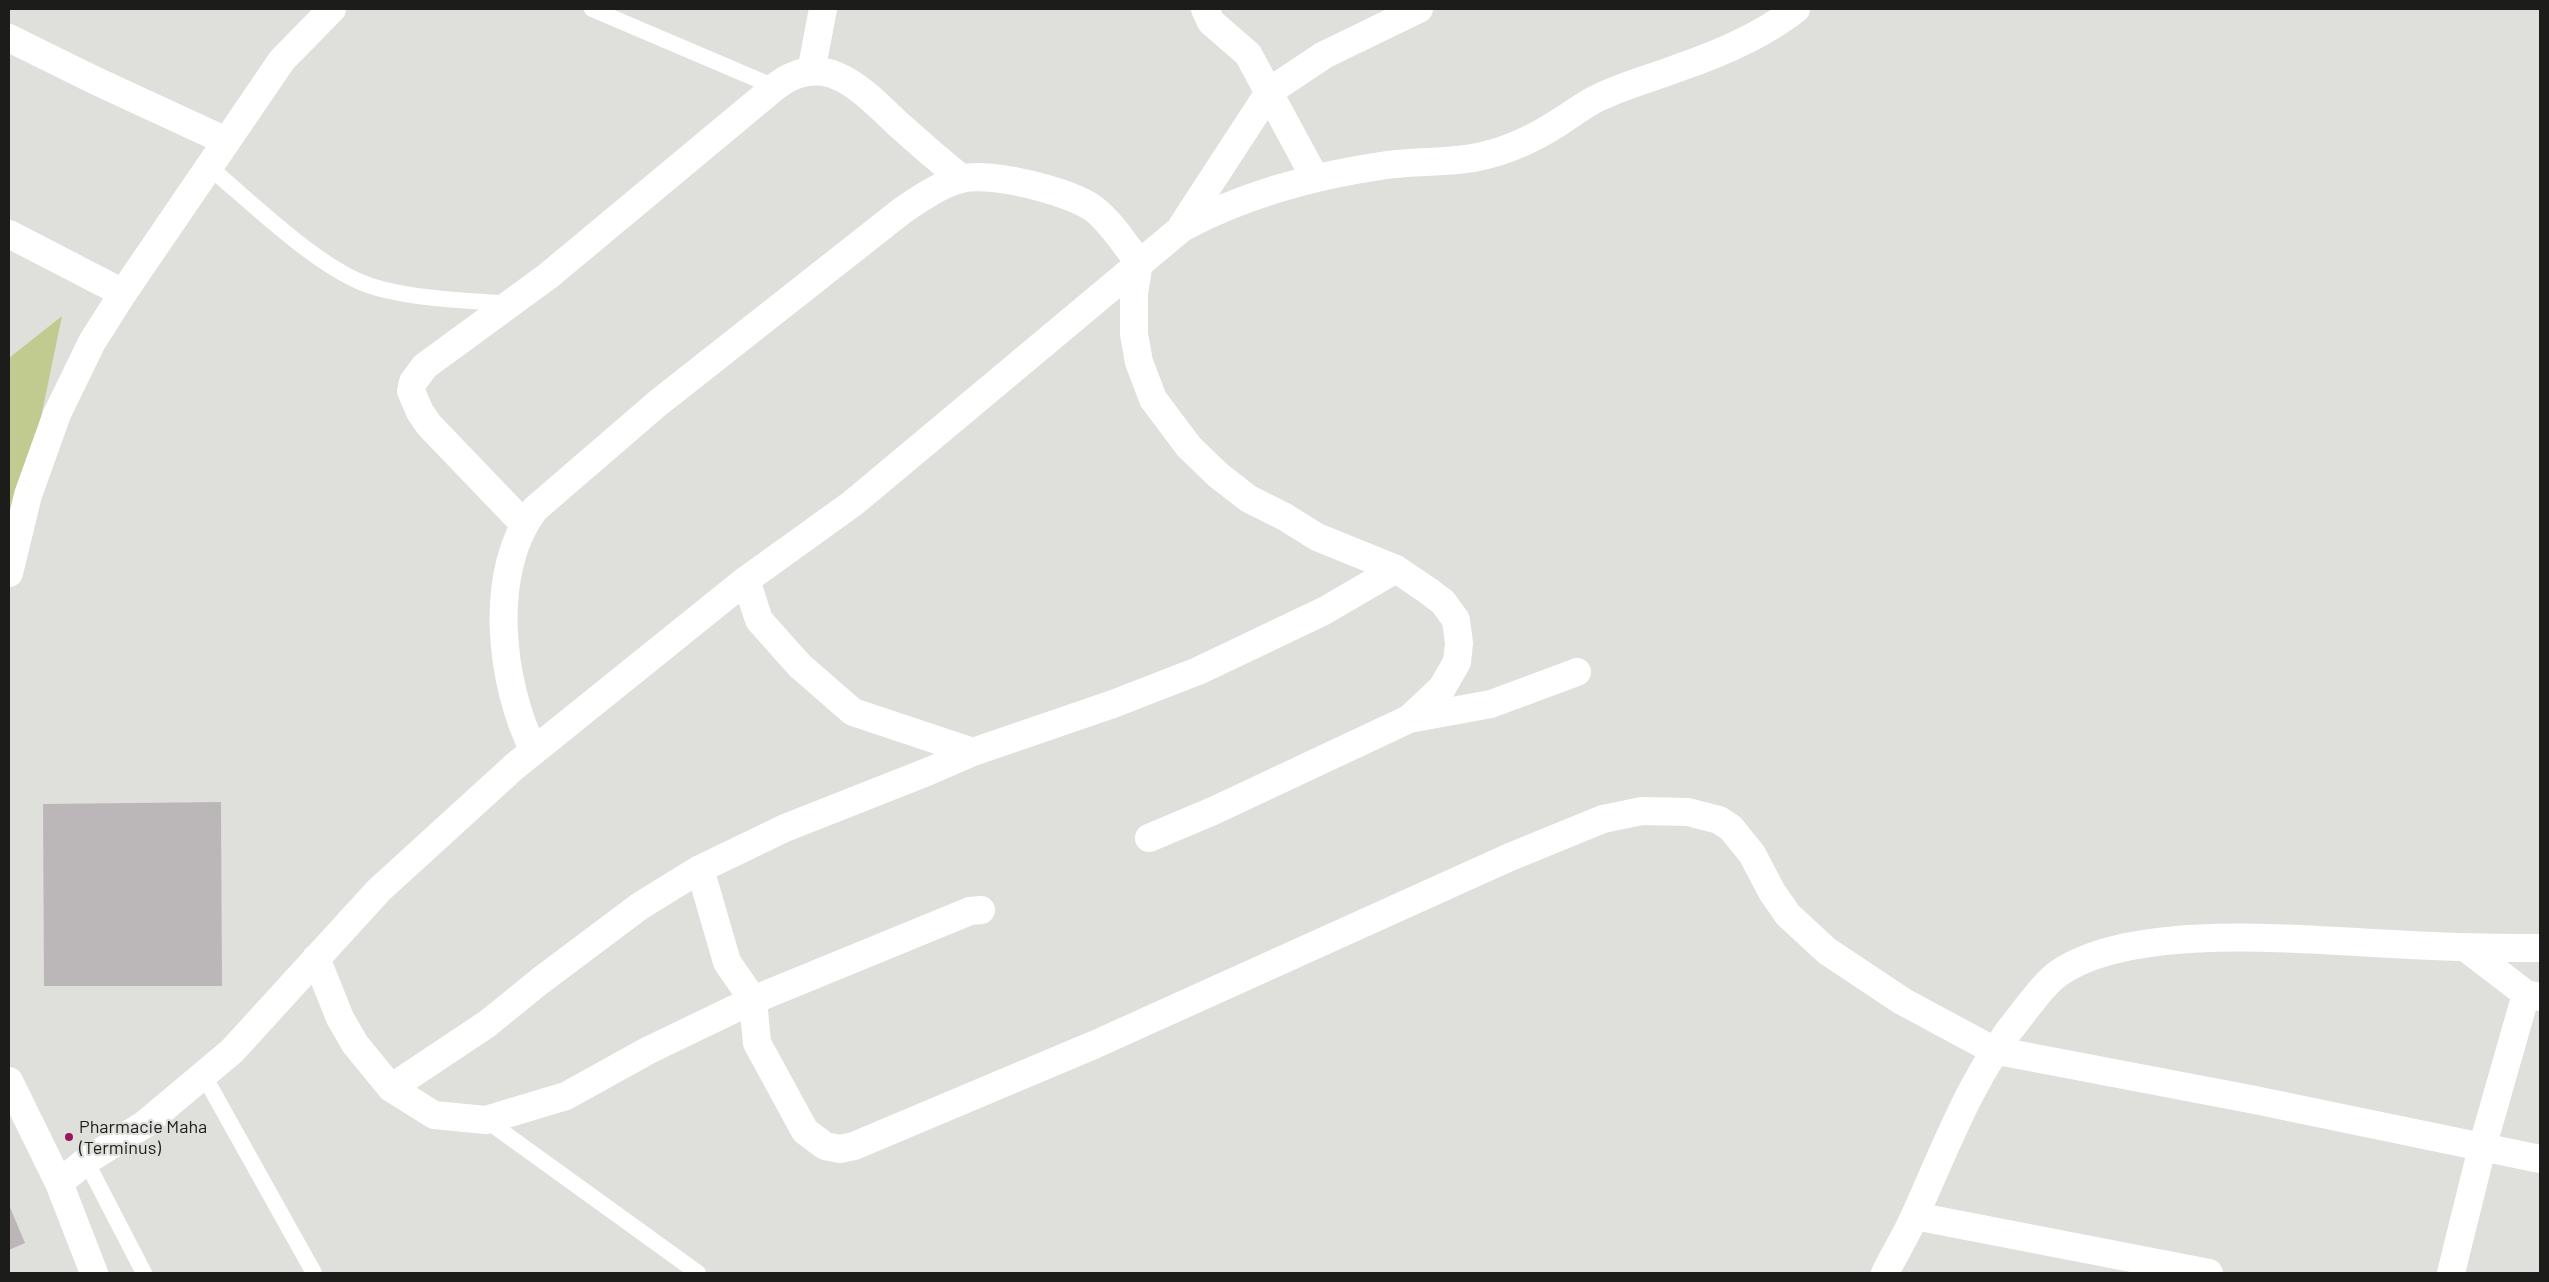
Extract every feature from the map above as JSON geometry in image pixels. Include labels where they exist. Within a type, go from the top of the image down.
[{"type":"street","points":[[9,572],[28,495],[57,414],[92,342],[123,293],[282,60],[332,9]]},
{"type":"street","points":[[811,72],[823,9]]},
{"type":"street","points":[[1205,9],[1211,22],[1248,54],[1270,91],[1315,178]]},
{"type":"street","points":[[1182,228],[1270,91],[1324,55],[1419,9]]},
{"type":"street","points":[[59,1183],[86,1161],[145,1124],[232,1051],[379,890],[534,751],[746,580],[853,502],[1182,228],[1213,211],[1248,198],[1315,178],[1388,165],[1478,157],[1499,151],[1529,139],[1600,97],[1679,68],[1744,41],[1766,30],[1796,9]]},
{"type":"street","points":[[9,38],[226,141]]},
{"type":"street","points":[[524,524],[429,425],[415,403],[411,391],[412,382],[425,366],[510,304],[611,224],[774,87],[789,76],[811,72],[841,77],[858,87],[932,155],[962,179]]},
{"type":"street","points":[[534,751],[515,705],[506,649],[504,606],[508,570],[516,541],[524,524],[535,509],[658,403],[903,210],[928,193],[962,179],[996,179],[1059,193],[1094,209],[1139,262],[1134,293],[1134,334],[1139,362],[1153,398],[1189,447],[1218,475],[1249,499],[1285,517],[1317,537],[1396,569],[1443,602],[1456,620],[1460,643],[1457,662],[1442,688],[1409,719]]},
{"type":"street","points":[[9,234],[123,293]]},
{"type":"street","points":[[391,1088],[487,1024],[540,981],[640,906],[700,869],[784,828],[973,752],[1113,704],[1198,671],[1324,611],[1396,569]]},
{"type":"street","points":[[746,580],[760,620],[800,666],[853,712],[973,752]]},
{"type":"street","points":[[1149,838],[1214,811],[1409,719],[1491,704],[1577,672]]},
{"type":"street","points":[[700,869],[727,962],[753,1000],[757,1043],[795,1116],[805,1130],[816,1142],[840,1149],[866,1141],[994,1088],[1510,857],[1595,822],[1642,811],[1677,812],[1712,818],[1730,828],[1752,854],[1772,892],[1788,915],[1827,951],[1902,1001],[1993,1050],[2255,1100],[2540,1159]]},
{"type":"street","points":[[316,958],[340,1018],[355,1044],[391,1088],[434,1115],[486,1120],[566,1096],[649,1050],[753,1000],[970,911],[982,910]]},
{"type":"street","points":[[1886,1273],[1915,1216],[1946,1142],[1993,1050],[2030,1003],[2055,977],[2085,958],[2126,947],[2177,940],[2229,938],[2466,948],[2540,948]]},
{"type":"street","points":[[2451,1273],[2482,1148],[2533,996],[2466,948]]},
{"type":"street","points":[[9,1081],[59,1183],[94,1273]]},
{"type":"street","points":[[1915,1216],[2209,1273]]},
{"type":"lane","points":[[592,9],[774,87]]},
{"type":"lane","points":[[209,167],[296,240],[357,281],[391,290],[421,295],[510,304]]},
{"type":"lane","points":[[204,1076],[314,1273]]},
{"type":"lane","points":[[486,1120],[698,1273]]},
{"type":"lane","points":[[86,1161],[144,1273]]},
{"type":"green space","points":[[62,316],[9,572],[9,358]]},
{"type":"building","points":[[221,802],[222,986],[44,986],[43,804]]},
{"type":"building","points":[[9,1205],[25,1243],[9,1250]]},
{"type":"place","name":"Pharmacie Maha (Terminus)","points":[[69,1137]]}]
